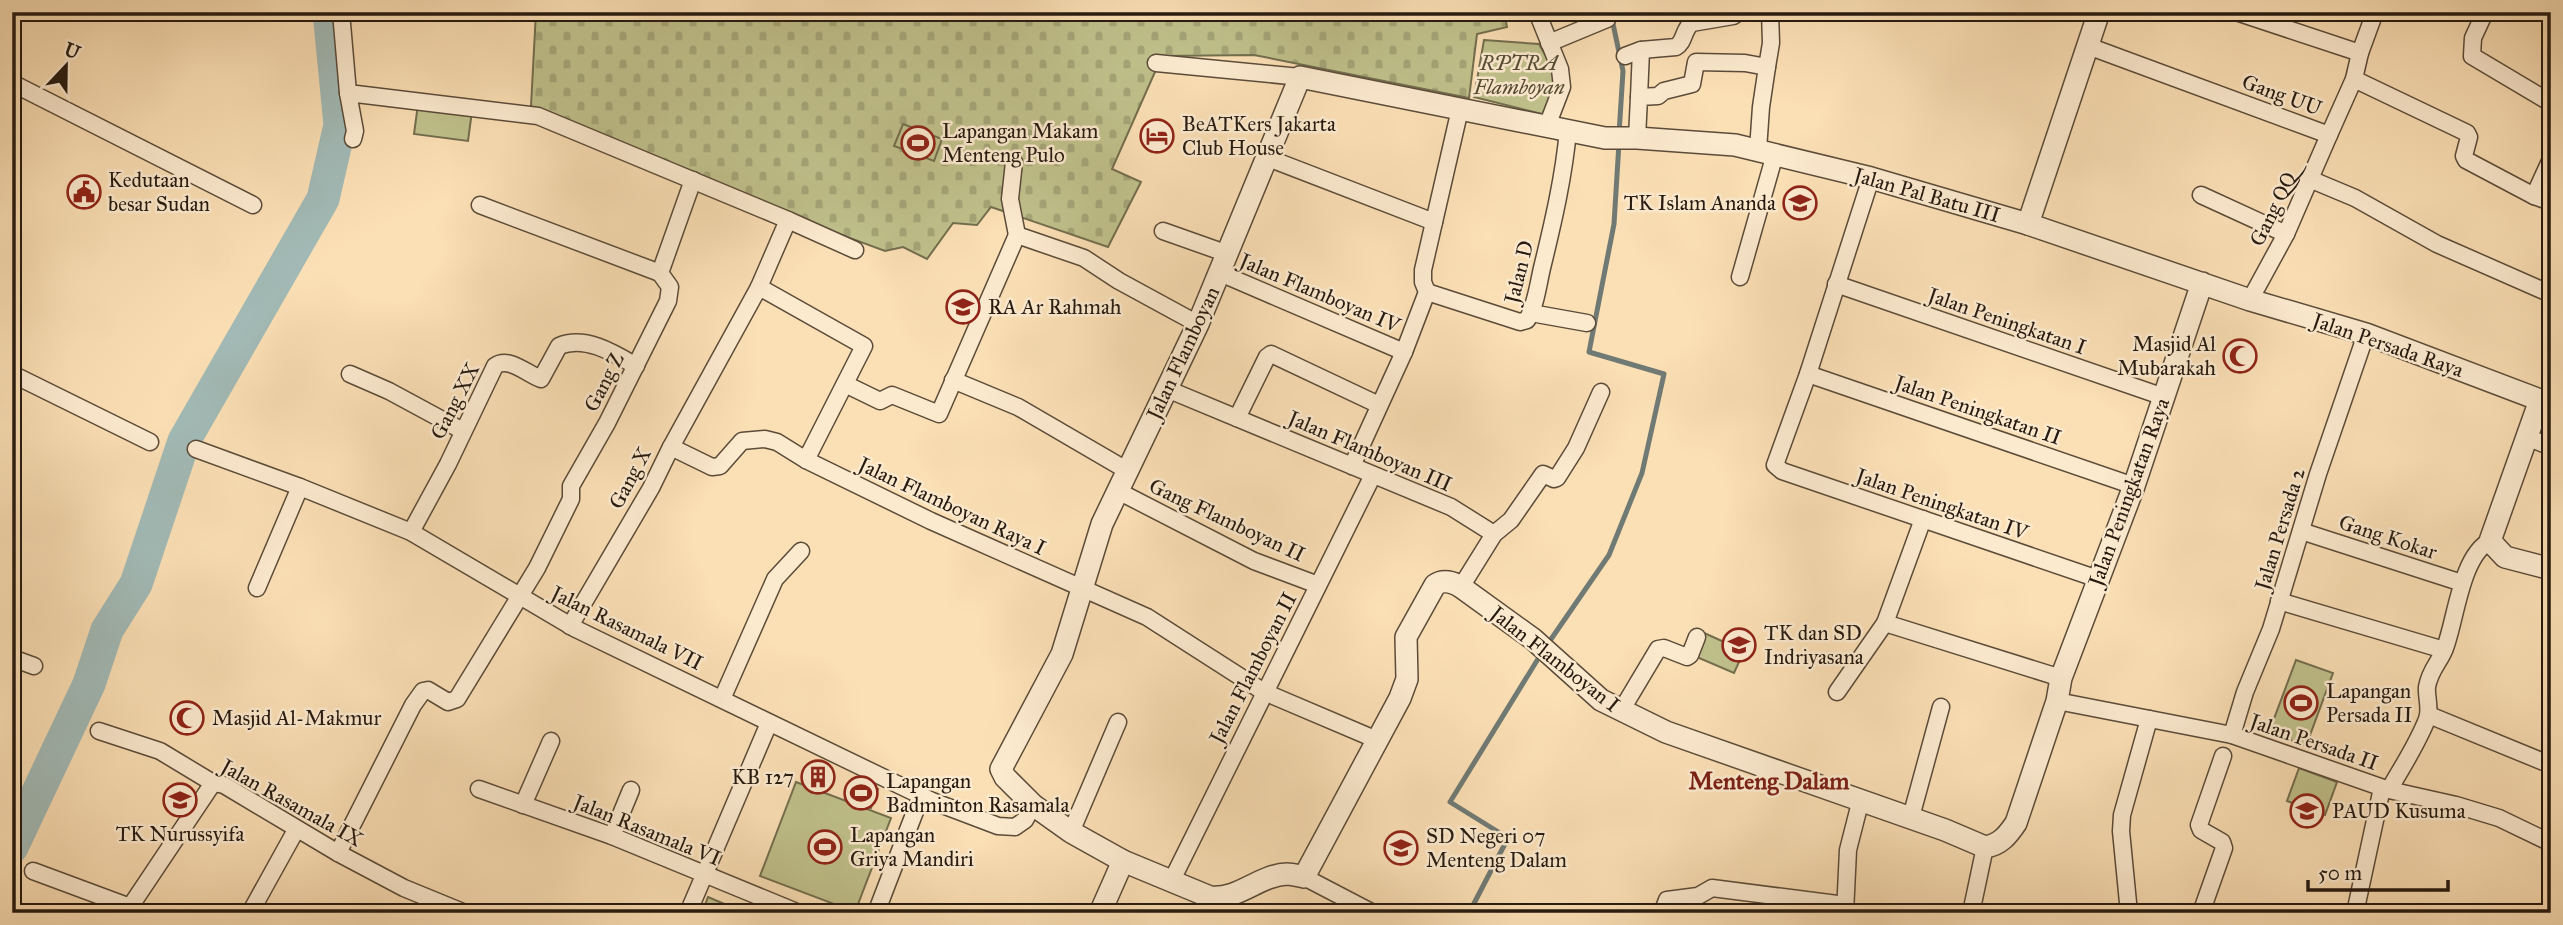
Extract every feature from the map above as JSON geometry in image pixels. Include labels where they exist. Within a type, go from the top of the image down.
[{"type":"street","points":[[341,12],[348,93],[355,131],[353,139]]},
{"type":"street","name":"Jalan D","points":[[1427,292],[1520,322],[1527,320],[1531,313],[1566,151],[1557,128],[1562,87],[1560,69],[1536,12]]},
{"type":"street","points":[[1549,43],[1607,19],[1607,12]]},
{"type":"street","points":[[1156,63],[1300,77],[1557,128],[1623,137],[1639,97],[1633,53],[1676,47],[1682,41],[1686,27],[1692,23],[1732,16],[1739,12]]},
{"type":"street","points":[[1740,277],[1766,152],[1760,107],[1770,43],[1770,12]]},
{"type":"street","name":"Jalan Pal Batu III","points":[[1623,137],[1735,145],[1871,177],[2028,224],[2099,12]]},
{"type":"street","points":[[2236,12],[2360,53]]},
{"type":"street","name":"Gang UU","points":[[2088,46],[2329,135],[2354,79],[2375,12]]},
{"type":"street","points":[[2485,12],[2476,27],[2472,56],[2551,103]]},
{"type":"street","points":[[1639,97],[1658,96],[1664,91],[1692,84],[1696,62],[1745,63],[1767,67]]},
{"type":"street","name":"Jalan Flamboyan","points":[[1123,860],[1071,832],[1033,805],[1005,777],[1001,769],[1062,654],[1102,524],[1198,324],[1300,77]]},
{"type":"street","points":[[2354,79],[2467,133],[2469,137],[2464,156],[2466,160],[2534,196],[2551,202]]},
{"type":"street","points":[[12,83],[253,205]]},
{"type":"street","points":[[348,93],[538,116],[855,250]]},
{"type":"street","points":[[1352,466],[1404,352],[1427,292],[1423,282],[1423,270],[1460,109]]},
{"type":"street","name":"Gang QQ","points":[[2250,300],[2312,180],[2329,135]]},
{"type":"street","points":[[1268,158],[1434,222]]},
{"type":"street","points":[[2534,196],[2551,159]]},
{"type":"street","points":[[845,384],[880,401],[892,395],[939,414],[1017,235],[1010,199],[1014,162]]},
{"type":"street","points":[[1808,374],[1871,177]]},
{"type":"street","name":"Gang Z","points":[[520,598],[571,499],[570,486],[636,366],[670,295],[667,281],[660,273],[693,180]]},
{"type":"street","points":[[2312,180],[2355,198],[2437,244],[2544,291]]},
{"type":"street","points":[[2201,195],[2286,234]]},
{"type":"street","points":[[480,205],[660,273]]},
{"type":"street","points":[[671,447],[759,287],[788,220]]},
{"type":"street","name":"Jalan Persada Raya","points":[[2028,224],[2250,300],[2366,334],[2546,405],[2527,437],[2490,541]]},
{"type":"street","name":"Jalan Flamboyan IV","points":[[1164,231],[1404,352]]},
{"type":"street","points":[[1017,235],[1084,258],[1119,281],[1198,324]]},
{"type":"street","name":"Jalan Peningkatan Raya","points":[[1985,847],[2004,839],[2016,823],[2057,701],[2061,678],[2134,486],[2202,283]]},
{"type":"street","name":"Jalan Peningkatan I","points":[[1836,284],[2164,397]]},
{"type":"street","points":[[759,287],[864,346],[806,460]]},
{"type":"street","points":[[1531,313],[1587,323]]},
{"type":"street","name":"Jalan Persada 2","points":[[2232,735],[2245,692],[2271,629],[2366,334]]},
{"type":"street","name":"Gang XX","points":[[411,532],[448,464],[495,366],[500,362],[507,362],[541,379],[559,346],[586,343],[636,366]]},
{"type":"street","points":[[1237,418],[1267,356],[1271,354],[1380,405]]},
{"type":"street","points":[[12,374],[150,442]]},
{"type":"street","points":[[351,374],[463,431]]},
{"type":"street","name":"Jalan Peningkatan IV","points":[[1808,374],[1775,466],[1782,471],[2098,579]]},
{"type":"street","name":"Jalan Peningkatan II","points":[[1808,374],[2134,486]]},
{"type":"street","points":[[953,380],[1018,407],[1128,471]]},
{"type":"street","name":"Jalan Flamboyan III","points":[[1167,389],[1451,507],[1494,534]]},
{"type":"street","points":[[1304,877],[1401,698],[1407,679],[1406,637],[1435,584],[1439,581],[1448,582],[1461,587],[1494,534],[1511,520],[1542,474],[1557,478],[1577,448],[1601,392]]},
{"type":"street","points":[[2527,437],[2551,447]]},
{"type":"street","name":"Gang X","points":[[570,626],[671,447],[712,467],[720,466],[742,441],[765,439],[777,442],[806,460]]},
{"type":"street","name":"Jalan Rasamala VII","points":[[196,449],[300,486],[411,532],[570,626],[921,796],[998,826],[1015,827],[1025,820],[1033,805]]},
{"type":"street","name":"Jalan Flamboyan Raya I","points":[[806,460],[931,521],[1082,589]]},
{"type":"street","name":"Jalan Flamboyan II","points":[[1171,880],[1373,475]]},
{"type":"street","points":[[257,588],[300,486]]},
{"type":"street","name":"Gang Flamboyan II","points":[[1118,491],[1254,561],[1318,585]]},
{"type":"street","points":[[1837,692],[1885,623],[1923,519]]},
{"type":"street","name":"Gang Kokar","points":[[2301,531],[2462,583]]},
{"type":"street","points":[[2355,913],[2386,789],[2429,715],[2427,687],[2430,675],[2444,650],[2462,583],[2480,545],[2490,541],[2505,557],[2551,569]]},
{"type":"street","points":[[722,699],[775,579],[801,551]]},
{"type":"street","name":"Jalan Flamboyan I","points":[[1461,587],[1540,646],[1601,700],[1621,711],[1666,732],[1911,817],[1985,847]]},
{"type":"street","points":[[1082,589],[1147,617],[1264,692],[1377,740]]},
{"type":"street","points":[[338,853],[385,756],[422,691],[428,690],[448,702],[457,699],[520,598]]},
{"type":"street","points":[[2279,601],[2444,650]]},
{"type":"street","points":[[1885,623],[2061,678]]},
{"type":"street","points":[[1621,711],[1658,649],[1664,648],[1686,657],[1690,656],[1697,637]]},
{"type":"street","points":[[12,658],[34,666]]},
{"type":"street","name":"Jalan Persada II","points":[[2057,701],[2232,735],[2386,789],[2499,818],[2551,843]]},
{"type":"street","points":[[1911,817],[1941,707]]},
{"type":"street","points":[[2429,715],[2551,765]]},
{"type":"street","points":[[2129,913],[2121,831],[2122,815],[2149,719]]},
{"type":"street","points":[[688,913],[769,723]]},
{"type":"street","points":[[1071,832],[1118,723]]},
{"type":"street","name":"Jalan Rasamala IX","points":[[99,732],[160,751],[213,783],[224,785],[338,853],[404,888],[465,913]]},
{"type":"street","points":[[523,805],[551,741]]},
{"type":"street","points":[[2201,913],[2224,848],[2222,842],[2201,830],[2199,825],[2223,755]]},
{"type":"street","points":[[33,871],[130,907],[213,783]]},
{"type":"street","name":"Jalan Rasamala VI","points":[[479,789],[612,836],[799,913]]},
{"type":"street","points":[[612,836],[631,790]]},
{"type":"street","points":[[876,913],[921,796]]},
{"type":"street","points":[[1662,913],[1667,900],[1698,896],[1712,888],[1845,909],[1848,850],[1861,799]]},
{"type":"street","points":[[250,913],[296,830]]},
{"type":"street","points":[[1971,913],[1985,847]]},
{"type":"street","points":[[1100,913],[1123,860],[1210,897],[1220,906],[1271,878],[1288,874],[1304,877],[1368,912]]},
{"type":"green space","points":[[536,12],[1504,12],[1507,27],[1477,34],[1469,98],[1254,55],[1162,56],[1112,169],[1141,182],[1108,247],[991,207],[977,225],[953,223],[927,259],[903,247],[885,251],[693,180],[531,106]]},
{"type":"green space","name":"RPTRA Flamboyan","points":[[1484,40],[1539,44],[1558,77],[1546,115],[1474,97]]},
{"type":"green space","points":[[418,104],[472,111],[468,141],[414,134]]},
{"type":"green space","name":"Lapangan Makam Menteng Pulo","points":[[903,124],[942,139],[934,161],[894,146]]},
{"type":"green space","points":[[1702,632],[1744,651],[1734,673],[1692,655]]},
{"type":"green space","name":"Lapangan Persada II","points":[[2296,660],[2333,673],[2306,746],[2269,732]]},
{"type":"green space","points":[[2299,768],[2337,782],[2325,815],[2287,801]]},
{"type":"green space","name":"Lapangan Badminton Rasamala","points":[[852,779],[878,789],[871,808],[845,798]]},
{"type":"green space","name":"Lapangan Griya Mandiri","points":[[796,782],[891,818],[855,912],[760,876]]},
{"type":"green space","points":[[708,897],[743,912],[743,913],[702,913]]},
{"type":"waterway","points":[[12,847],[89,684],[107,630],[136,584],[184,441],[323,199],[340,125],[329,12]]},
{"type":"waterway","points":[[1612,19],[1623,71],[1619,134]]},
{"type":"waterway","points":[[1547,645],[1609,555],[1642,473],[1664,374],[1589,352],[1614,224],[1619,143]]},
{"type":"waterway","points":[[1469,913],[1508,838],[1450,802],[1541,654]]},
{"type":"place","name":"BeATKers Jakarta Club House","points":[[1157,136]]},
{"type":"place","name":"Lapangan Makam Menteng Pulo","points":[[918,143]]},
{"type":"place","name":"Kedutaan besar Sudan","points":[[84,192]]},
{"type":"place","name":"TK Islam Ananda","points":[[1800,203]]},
{"type":"place","name":"RA Ar Rahmah","points":[[963,307]]},
{"type":"place","name":"Masjid Al Mubarakah","points":[[2240,356]]},
{"type":"place","name":"TK dan SD Indriyasana","points":[[1739,645]]},
{"type":"place","name":"Lapangan Persada II","points":[[2301,703]]},
{"type":"place","name":"Masjid Al-Makmur","points":[[187,718]]},
{"type":"place","name":"KB 127","points":[[818,777]]},
{"type":"place","name":"Lapangan Badminton Rasamala","points":[[861,793]]},
{"type":"place","name":"TK Nurussyifa","points":[[180,800]]},
{"type":"place","name":"PAUD Kusuma","points":[[2307,811]]},
{"type":"place","name":"Lapangan Griya Mandiri","points":[[825,847]]},
{"type":"place","name":"SD Negeri 07 Menteng Dalam","points":[[1401,848]]},
{"type":"district","name":"Menteng Dalam","points":[[1769,781]]}]
